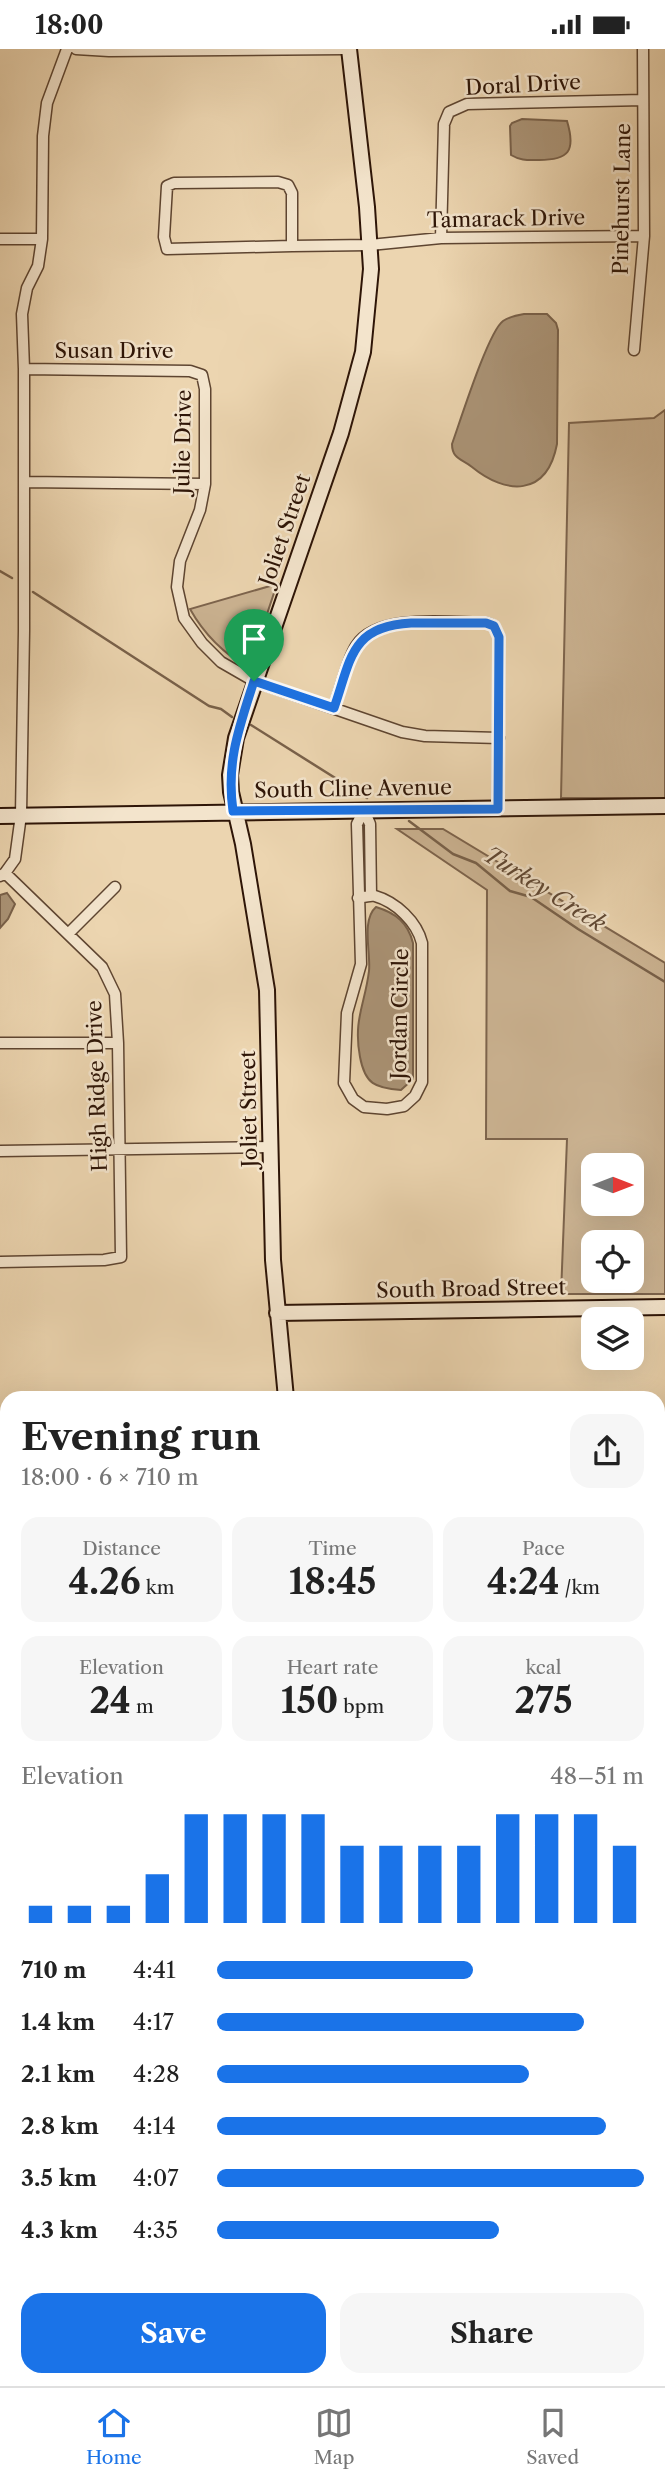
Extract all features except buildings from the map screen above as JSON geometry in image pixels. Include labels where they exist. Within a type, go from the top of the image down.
[{"type":"street","points":[[3,874],[15,859],[21,815],[24,482],[22,314],[27,289],[38,266],[42,239],[43,136],[47,103],[67,49]]},
{"type":"street","points":[[76,49],[347,49]]},
{"type":"street","name":"Joliet Street","points":[[285,1391],[273,1259],[268,990],[243,844],[233,811],[230,775],[232,755],[254,681],[351,403],[366,330],[370,245],[347,49]]},
{"type":"street","name":"Pinehurst Lane","points":[[634,350],[644,236],[643,49]]},
{"type":"street","name":"Doral Drive","points":[[441,238],[444,124],[449,112],[467,104],[643,100]]},
{"type":"street","name":"Tamarack Drive","points":[[292,246],[292,193],[288,185],[278,182],[174,183],[167,186],[164,237],[167,249],[370,245],[441,238],[644,236]]},
{"type":"street","points":[[0,239],[42,239]]},
{"type":"street","name":"Susan Drive","points":[[24,369],[190,371],[202,375]]},
{"type":"street","name":"Julie Drive","points":[[202,375],[205,389],[205,484],[200,510],[180,561],[177,587],[184,618],[202,643],[221,662],[254,681],[402,732],[425,736],[499,738]]},
{"type":"street","points":[[24,482],[205,484]]},
{"type":"street","points":[[334,708],[357,645],[373,632],[389,624],[486,623],[494,626],[499,637],[498,809]]},
{"type":"street","name":"South Cline Avenue","points":[[0,816],[665,806]]},
{"type":"street","points":[[359,898],[371,896],[370,824],[364,810]]},
{"type":"street","name":"Jordan Circle","points":[[364,810],[357,824],[360,964],[346,1013],[344,1083],[353,1099],[364,1107],[387,1109],[404,1106],[415,1096],[422,1082],[422,943],[419,932],[408,917],[371,896]]},
{"type":"street","name":"High Ridge Drive","points":[[0,1262],[104,1260],[121,1257],[115,994],[102,967],[69,933],[3,874]]},
{"type":"street","points":[[69,933],[115,887]]},
{"type":"street","points":[[0,1043],[118,1043]]},
{"type":"street","points":[[0,1151],[271,1147]]},
{"type":"street","name":"South Broad Street","points":[[277,1313],[665,1307]]},
{"type":"shaded area","points":[[522,119],[567,121],[571,140],[568,152],[549,160],[525,160],[511,155],[510,126]]},
{"type":"shaded area","points":[[524,314],[547,314],[556,323],[558,330],[557,444],[552,461],[544,474],[535,482],[524,486],[511,486],[498,483],[458,458],[452,444],[482,359],[497,329],[503,321]]},
{"type":"shaded area","points":[[665,410],[665,798],[561,798],[569,423],[654,418]]},
{"type":"shaded area","points":[[277,584],[249,668],[215,643],[190,609]]},
{"type":"shaded area","points":[[397,829],[443,829],[665,963],[665,1294],[561,1294],[567,1139],[486,1139],[487,890]]},
{"type":"shaded area","points":[[7,893],[15,904],[0,928],[0,895]]},
{"type":"shaded area","points":[[376,907],[390,912],[400,920],[413,943],[413,1079],[401,1090],[378,1086],[368,1079],[362,1066],[358,1044],[359,1022],[369,971],[369,920]]},
{"type":"waterway","name":"Turkey Creek","points":[[0,571],[12,578]]},
{"type":"waterway","name":"Turkey Creek","points":[[33,592],[209,706],[221,709],[232,717]]},
{"type":"waterway","name":"Turkey Creek","points":[[251,725],[367,798]]},
{"type":"waterway","name":"Turkey Creek","points":[[409,821],[453,854],[476,863],[510,891],[531,897],[665,982]]},
{"type":"route","points":[[486,623],[494,626],[499,637],[498,809],[233,811],[230,775],[232,755],[254,681],[334,708],[357,645],[373,632],[389,624],[486,623]]}]
